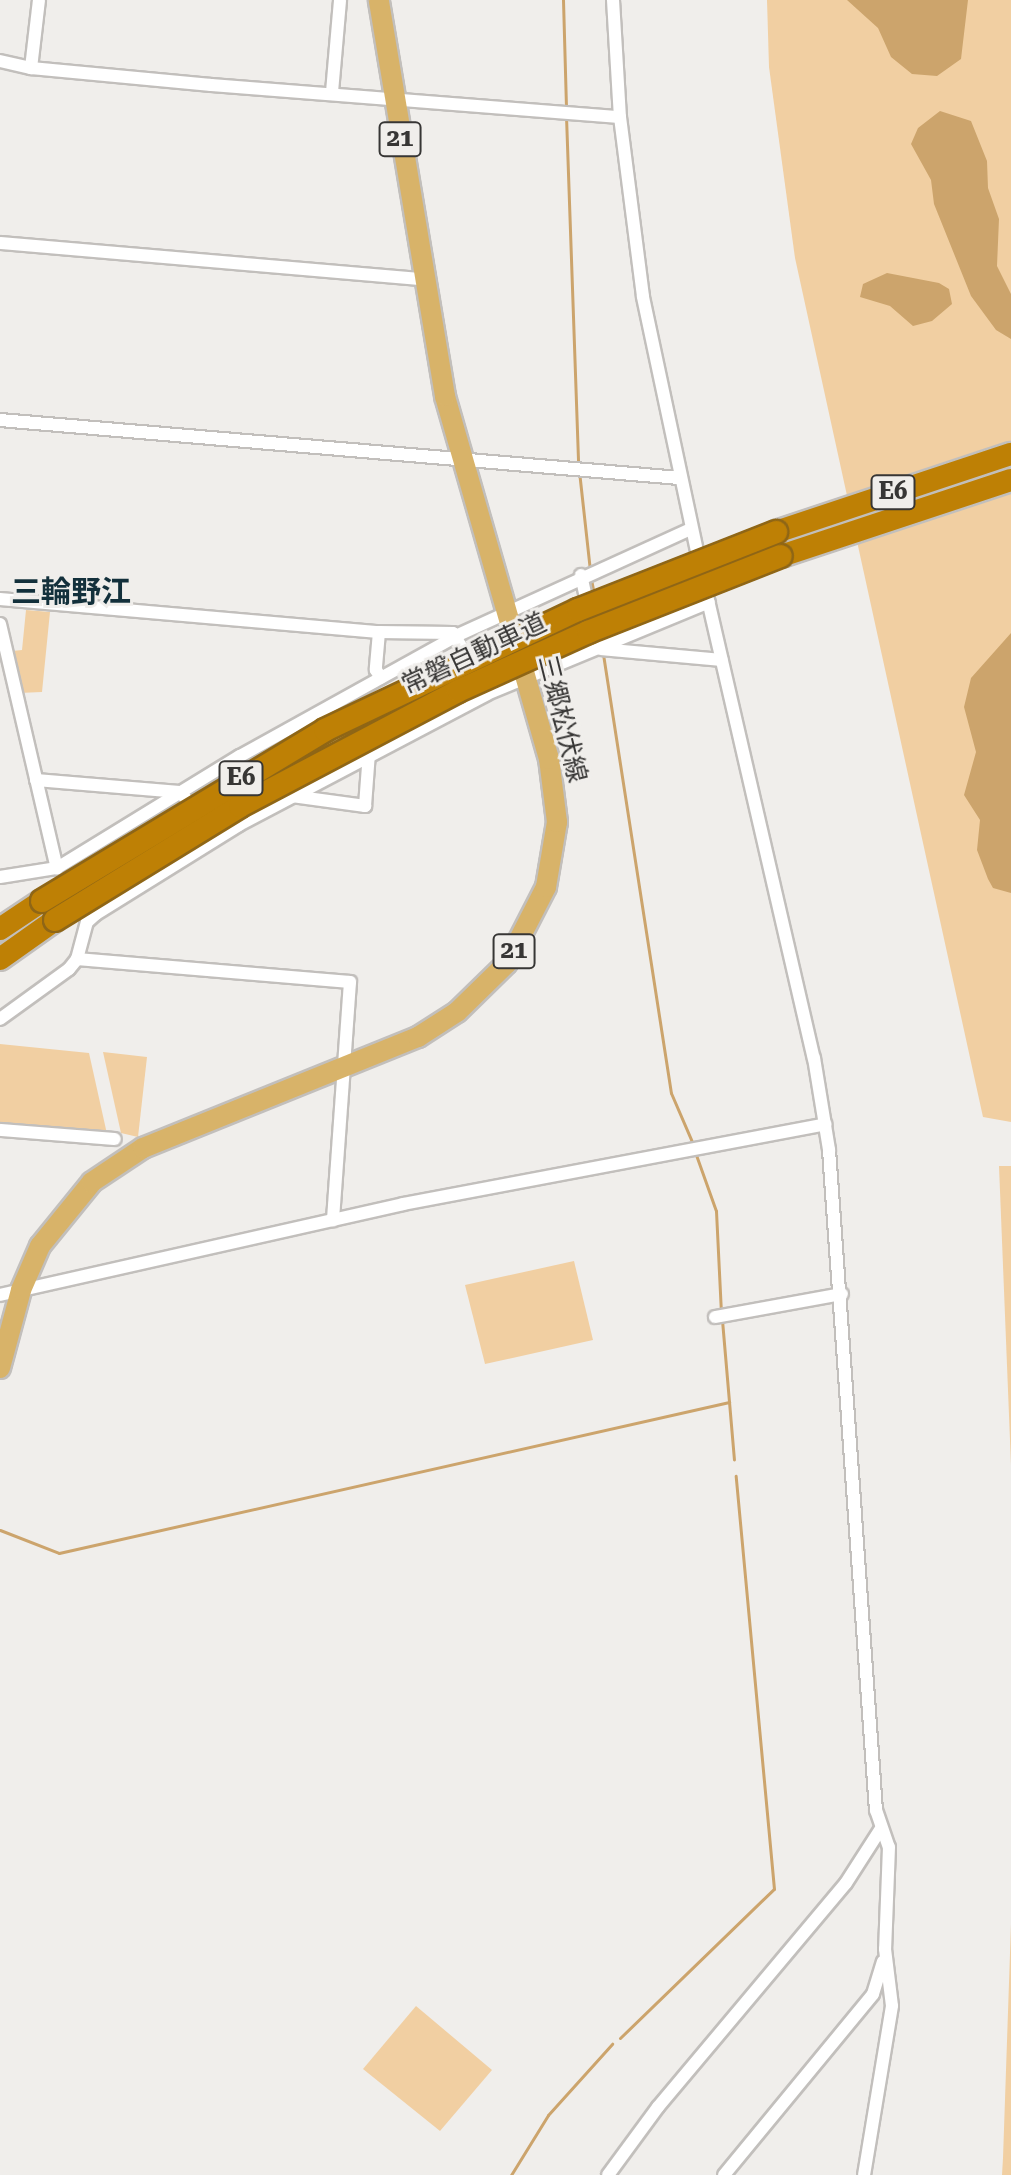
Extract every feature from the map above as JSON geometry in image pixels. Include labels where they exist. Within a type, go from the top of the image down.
[{"type":"highway","name":"常磐自動車道","points":[[0,929],[297,745],[449,668],[688,565],[1011,454]]},
{"type":"highway","name":"常磐自動車道","points":[[0,959],[55,920],[240,806],[458,691],[708,584],[1011,480]]},
{"type":"main road","name":"三郷松伏線","points":[[0,1368],[21,1290],[56,1221],[120,1161],[185,1129],[418,1037],[457,1012],[507,963],[536,913],[553,856],[557,822],[549,759],[459,458],[422,279],[379,0]]},
{"type":"street","points":[[31,68],[39,0]]},
{"type":"street","points":[[332,92],[340,0]]},
{"type":"street","points":[[613,0],[620,117],[643,297],[679,478],[825,1124],[842,1294],[880,1830],[889,1847],[885,1949],[892,2006],[864,2175]]},
{"type":"street","points":[[0,61],[31,68],[620,117]]},
{"type":"street","points":[[0,243],[422,279]]},
{"type":"street","points":[[0,420],[679,478]]},
{"type":"street","points":[[0,877],[61,866],[180,792],[458,635],[588,572],[691,529]]},
{"type":"street","points":[[588,572],[601,648]]},
{"type":"street","points":[[0,599],[379,632],[458,635]]},
{"type":"street","points":[[0,1019],[77,959],[81,935],[96,914],[216,839],[374,750],[487,694],[709,602]]},
{"type":"street","points":[[0,624],[36,780],[61,866],[96,914]]},
{"type":"street","points":[[379,632],[376,670],[381,678]]},
{"type":"street","points":[[458,635],[487,694]]},
{"type":"street","points":[[601,648],[722,660]]},
{"type":"street","points":[[292,796],[365,806],[374,750],[353,693]]},
{"type":"street","points":[[36,780],[180,792],[216,839]]},
{"type":"street","points":[[77,959],[350,982],[341,1067],[333,1220]]},
{"type":"street","points":[[0,1295],[333,1220],[825,1124]]},
{"type":"street","points":[[0,1130],[115,1139]]},
{"type":"street","points":[[715,1317],[842,1294]]},
{"type":"street","points":[[608,2175],[658,2107],[846,1883],[880,1830]]},
{"type":"street","points":[[724,2175],[873,1994],[885,1949]]},
{"type":"shaded area","points":[[767,0],[1011,0],[1011,1122],[983,1117],[795,258],[769,67]]},
{"type":"shaded area","points":[[847,0],[968,0],[961,59],[937,76],[912,74],[891,57],[878,28]]},
{"type":"shaded area","points":[[940,111],[971,121],[987,161],[988,188],[999,219],[997,266],[1011,294],[1011,339],[996,330],[971,296],[934,204],[931,180],[911,144],[918,128]]},
{"type":"shaded area","points":[[887,273],[939,283],[949,289],[952,304],[932,321],[913,326],[890,306],[860,297],[863,284]]},
{"type":"shaded area","points":[[26,610],[50,612],[42,692],[19,693],[12,651],[22,650]]},
{"type":"shaded area","points":[[1011,633],[1011,893],[993,888],[977,850],[980,820],[964,795],[976,752],[964,707],[971,678]]},
{"type":"shaded area","points":[[0,1044],[89,1053],[107,1134],[0,1124]]},
{"type":"shaded area","points":[[103,1052],[147,1057],[138,1137],[121,1133]]},
{"type":"shaded area","points":[[999,1166],[1011,1166],[1011,1465]]},
{"type":"shaded area","points":[[574,1261],[593,1340],[485,1364],[465,1285]]},
{"type":"shaded area","points":[[1011,1924],[1011,2175],[1002,2175],[1003,2158]]},
{"type":"shaded area","points":[[416,2006],[492,2070],[440,2131],[363,2069]]},
{"type":"waterway","points":[[563,0],[566,108]]},
{"type":"waterway","points":[[566,116],[578,464]]},
{"type":"waterway","points":[[579,471],[590,571]]},
{"type":"waterway","points":[[591,579],[594,595]]},
{"type":"waterway","points":[[603,654],[671,1093],[693,1144]]},
{"type":"waterway","points":[[695,1152],[716,1211],[721,1312]]},
{"type":"waterway","points":[[722,1320],[734,1459]]},
{"type":"waterway","points":[[0,1530],[59,1553],[729,1402]]},
{"type":"waterway","points":[[620,2038],[774,1889],[736,1476]]},
{"type":"waterway","points":[[511,2175],[548,2115],[612,2044]]},
{"type":"district","name":"三輪野江","points":[[71,592]]}]
